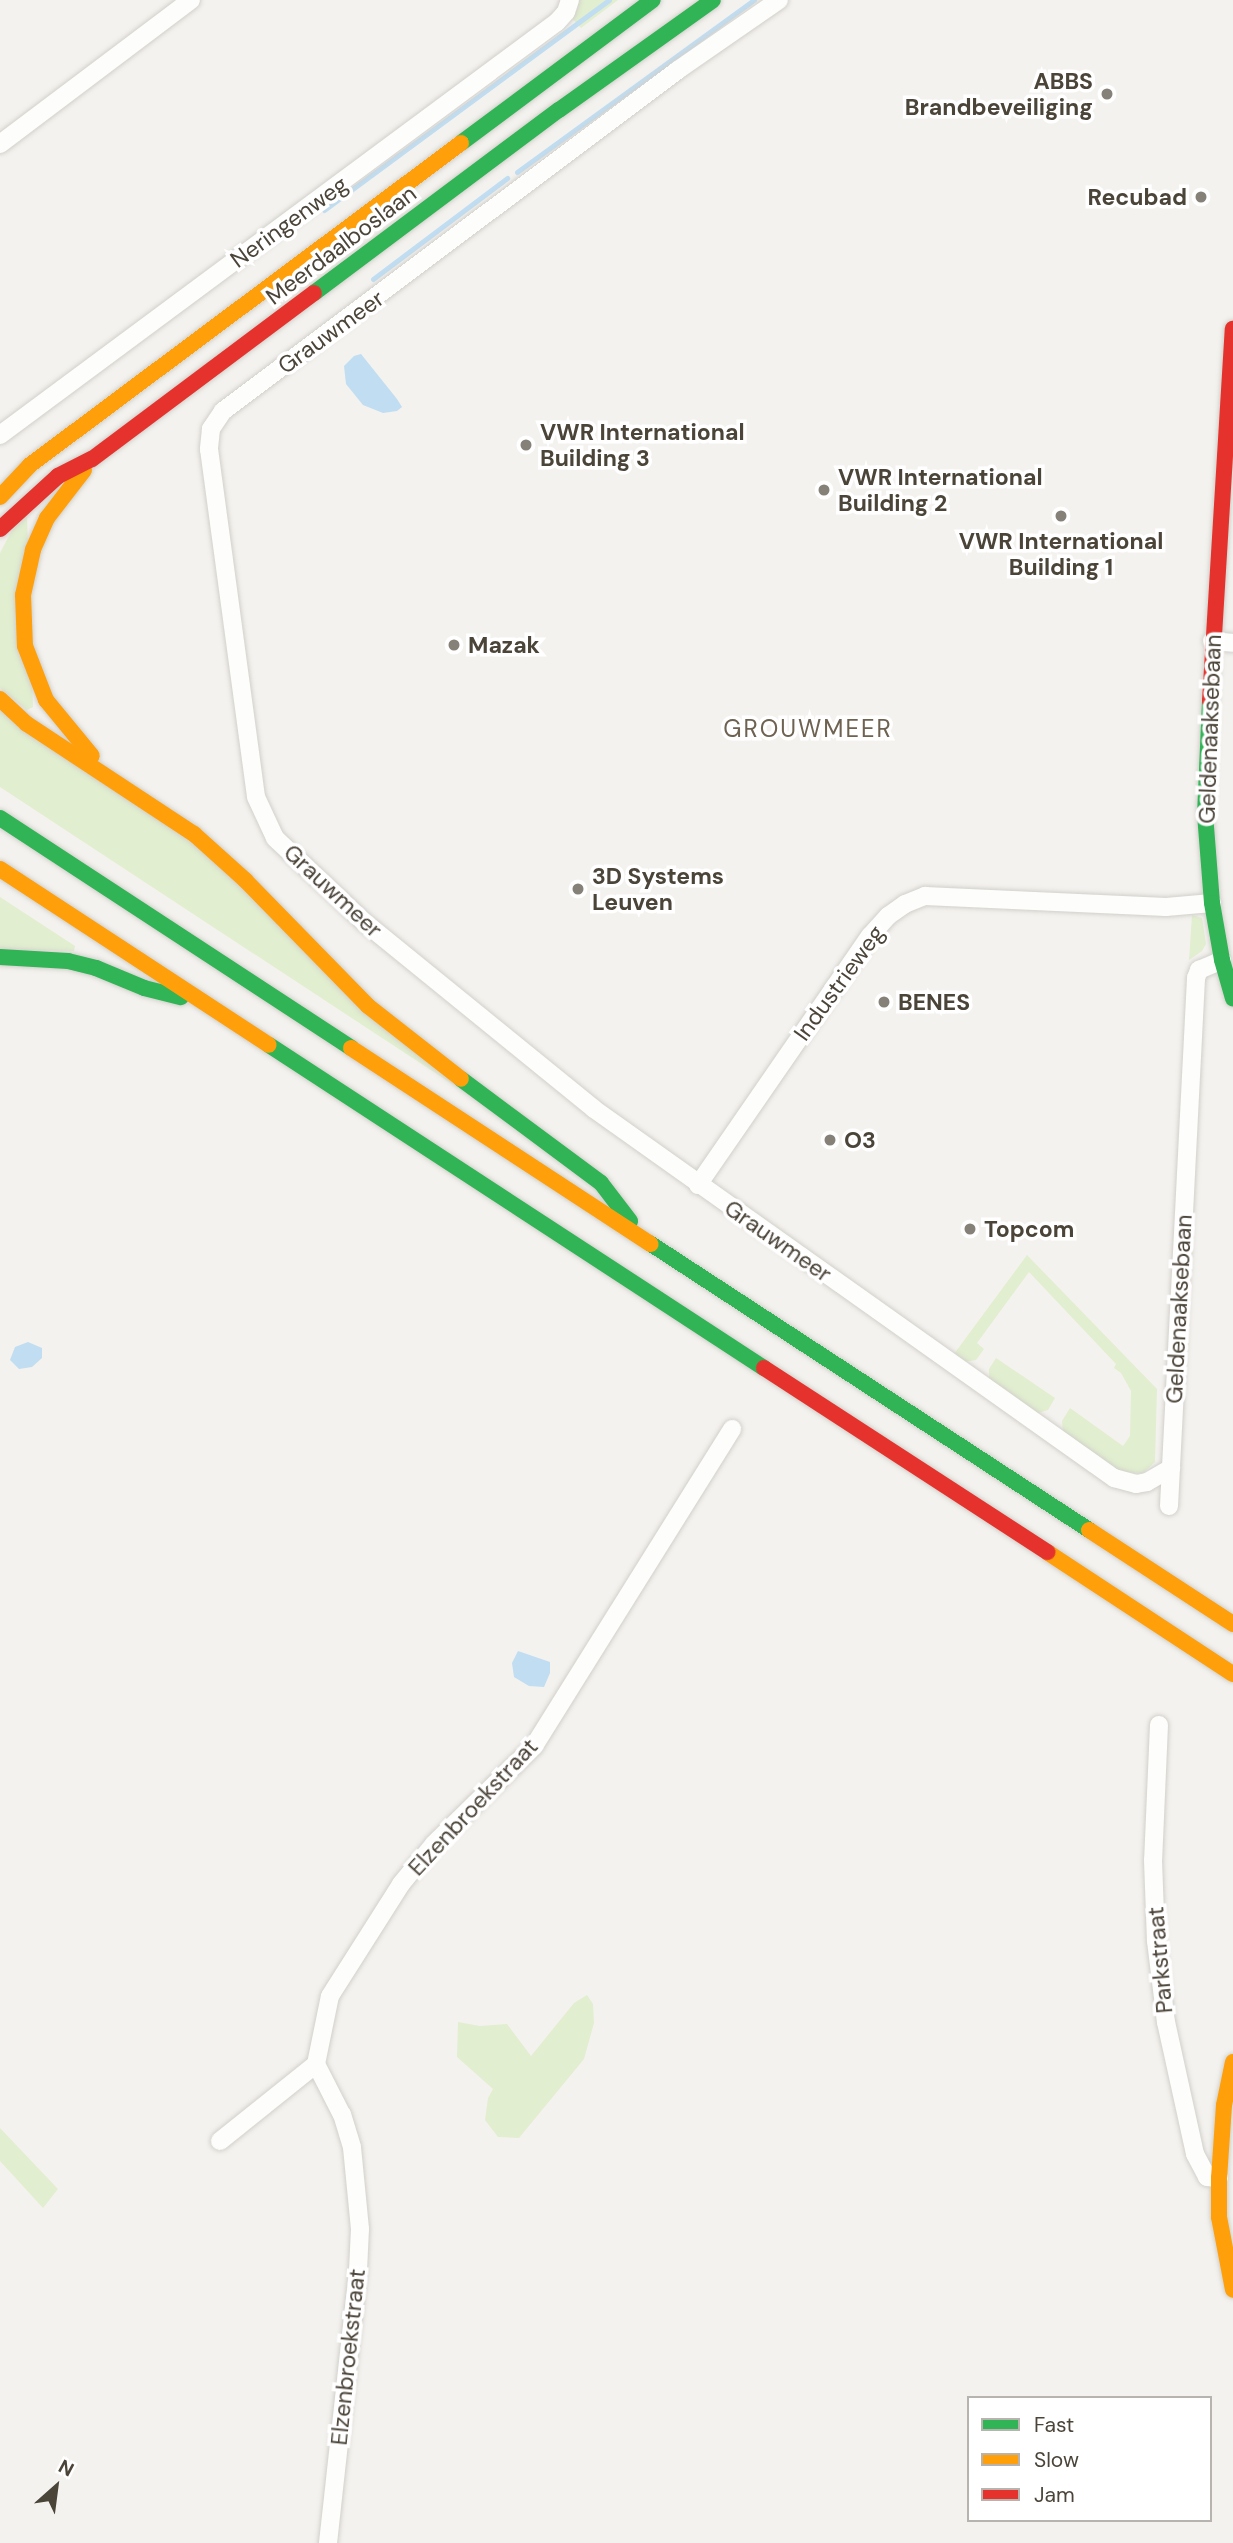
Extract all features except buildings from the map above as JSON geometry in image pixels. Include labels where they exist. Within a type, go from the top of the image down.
[{"type":"main road","name":"Meerdaalboslaan","points":[[0,497],[30,465],[651,0]]},
{"type":"main road","points":[[685,18],[694,0]]},
{"type":"main road","name":"Meerdaalboslaan","points":[[0,529],[58,476],[92,459],[685,18],[713,0]]},
{"type":"main road","name":"Geldenaaksebaan","points":[[1233,329],[1212,641],[1205,819],[1212,903],[1222,960],[1233,998]]},
{"type":"main road","points":[[92,459],[47,518],[33,550],[23,595],[25,646],[46,700],[79,743],[117,782]]},
{"type":"main road","points":[[0,485],[30,465]]},
{"type":"main road","points":[[0,699],[27,724],[194,834],[245,880],[368,1006],[527,1131],[601,1183],[643,1239]]},
{"type":"main road","points":[[0,818],[1233,1624]]},
{"type":"main road","points":[[0,869],[1233,1674]]},
{"type":"main road","points":[[0,957],[68,961],[96,968],[144,988],[202,1001]]},
{"type":"main road","points":[[1233,2063],[1224,2105],[1219,2178],[1219,2217],[1233,2290]]},
{"type":"street","points":[[0,144],[191,0]]},
{"type":"street","name":"Neringenweg","points":[[0,435],[557,22],[566,12],[570,0]]},
{"type":"street","name":"Grauwmeer","points":[[779,0],[678,70],[223,411],[211,429],[209,449],[256,797],[275,838],[421,971],[594,1110],[1114,1478],[1136,1485],[1147,1482],[1171,1468]]},
{"type":"street","points":[[1212,641],[1233,643]]},
{"type":"street","name":"Industrieweg","points":[[698,1185],[870,936],[888,916],[905,904],[925,896],[1166,907],[1212,903]]},
{"type":"street","name":"Geldenaaksebaan","points":[[1169,1506],[1196,978],[1199,970],[1222,960]]},
{"type":"street","name":"Elzenbroekstraat","points":[[328,2543],[359,2271],[360,2229],[352,2147],[342,2115],[316,2064],[322,2025],[340,1975],[401,1884],[433,1844],[499,1783],[534,1746],[732,1429]]},
{"type":"street","name":"Parkstraat","points":[[1159,1725],[1153,1860],[1156,1941],[1166,2022],[1195,2154],[1207,2177],[1219,2178]]},
{"type":"street","points":[[220,2141],[316,2064]]},
{"type":"green space","points":[[570,0],[618,0],[581,28],[566,12]]},
{"type":"green space","points":[[27,516],[33,707],[27,710],[0,688],[0,553],[12,530]]},
{"type":"green space","points":[[0,709],[196,846],[475,1099],[0,787]]},
{"type":"green space","points":[[0,897],[75,946],[74,951],[0,950]]},
{"type":"green space","points":[[1192,915],[1202,918],[1206,944],[1202,951],[1189,960]]},
{"type":"green space","points":[[1027,1255],[1157,1389],[1155,1462],[1143,1473],[1119,1472],[1063,1433],[1062,1421],[1070,1408],[1123,1446],[1130,1436],[1131,1391],[1121,1373],[1114,1368],[1116,1364],[1029,1272],[977,1343],[984,1349],[976,1360],[964,1362],[954,1354]]},
{"type":"green space","points":[[996,1358],[1055,1398],[1048,1410],[1038,1413],[989,1379],[989,1369]]},
{"type":"green space","points":[[587,1995],[593,2004],[594,2023],[584,2059],[519,2138],[498,2137],[485,2120],[488,2098],[493,2089],[457,2057],[458,2022],[480,2026],[507,2024],[531,2056],[574,2003]]},
{"type":"green space","points":[[0,2128],[58,2189],[43,2208],[0,2161]]},
{"type":"water","points":[[361,354],[397,399],[402,407],[397,411],[383,413],[363,405],[346,384],[344,366],[354,356]]},
{"type":"water","points":[[28,1342],[42,1348],[42,1358],[32,1367],[19,1369],[10,1360],[15,1347]]},
{"type":"water","points":[[518,1651],[550,1662],[550,1673],[544,1687],[529,1686],[514,1677],[512,1663]]},
{"type":"waterway","points":[[324,210],[609,0]]},
{"type":"waterway","points":[[517,172],[754,0]]},
{"type":"waterway","points":[[373,279],[507,178]]},
{"type":"traffic: fast","points":[[461,143],[653,0]]},
{"type":"traffic: fast","points":[[314,293],[559,110],[713,0]]},
{"type":"traffic: fast","points":[[1210,701],[1205,814],[1212,903],[1222,960],[1233,998]]},
{"type":"traffic: fast","points":[[0,818],[351,1048]]},
{"type":"traffic: fast","points":[[0,957],[68,961],[96,968],[144,988],[181,997]]},
{"type":"traffic: fast","points":[[269,1045],[764,1368]]},
{"type":"traffic: fast","points":[[461,1079],[601,1183],[630,1221]]},
{"type":"traffic: fast","points":[[651,1244],[1089,1530]]},
{"type":"traffic: slow","points":[[0,497],[30,465],[461,143]]},
{"type":"traffic: slow","points":[[84,470],[47,518],[33,550],[23,595],[25,646],[46,700],[92,756]]},
{"type":"traffic: slow","points":[[0,699],[27,724],[194,834],[245,880],[368,1006],[461,1079]]},
{"type":"traffic: slow","points":[[0,869],[269,1045]]},
{"type":"traffic: slow","points":[[351,1048],[651,1244]]},
{"type":"traffic: slow","points":[[1089,1530],[1233,1624]]},
{"type":"traffic: slow","points":[[1047,1552],[1233,1674]]},
{"type":"traffic: slow","points":[[1233,2062],[1224,2105],[1219,2178],[1219,2217],[1233,2290]]},
{"type":"traffic: jam","points":[[0,529],[58,476],[92,459],[314,293]]},
{"type":"traffic: jam","points":[[1210,701],[1233,329]]},
{"type":"traffic: jam","points":[[764,1368],[1047,1552]]},
{"type":"place","name":"ABBS Brandbeveiliging","points":[[1107,94]]},
{"type":"place","name":"Recubad","points":[[1201,197]]},
{"type":"place","name":"VWR International Building 3","points":[[526,445]]},
{"type":"place","name":"VWR International Building 2","points":[[824,490]]},
{"type":"place","name":"VWR International Building 1","points":[[1061,516]]},
{"type":"place","name":"Mazak","points":[[454,645]]},
{"type":"place","name":"3D Systems Leuven","points":[[578,889]]},
{"type":"place","name":"BENES","points":[[884,1002]]},
{"type":"place","name":"O3","points":[[830,1140]]},
{"type":"place","name":"Topcom","points":[[970,1229]]},
{"type":"district","name":"GROUWMEER","points":[[808,729]]}]
